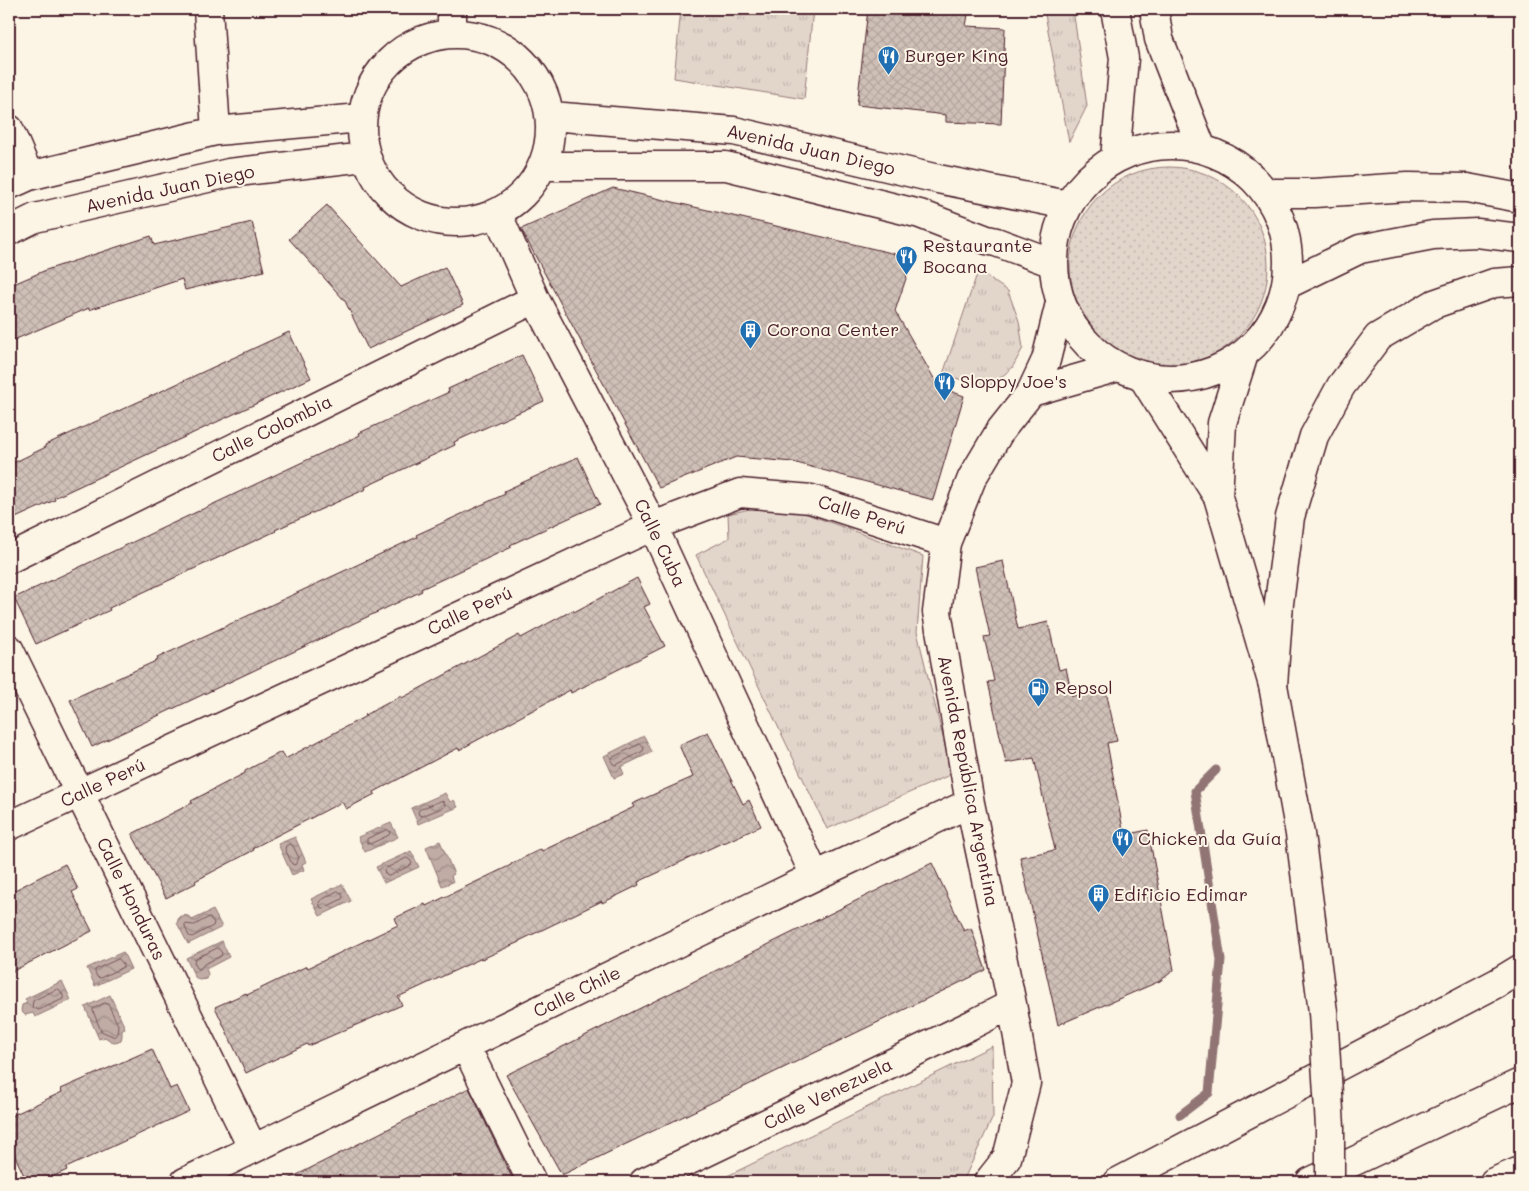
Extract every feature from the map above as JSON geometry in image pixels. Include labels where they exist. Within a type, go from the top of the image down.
[{"type":"main road","points":[[208,9],[216,131]]},
{"type":"main road","points":[[1115,9],[1124,58],[1115,159]]},
{"type":"main road","points":[[1154,9],[1159,39],[1202,149]]},
{"type":"main road","points":[[452,21],[512,51],[533,71],[551,116],[552,133],[544,166],[528,192],[498,215],[485,219],[449,223],[411,212],[385,192],[365,157],[361,118],[368,91],[388,62],[452,21]]},
{"type":"main road","name":"Avenida Juan Diego","points":[[551,116],[734,131],[938,180],[1068,205]]},
{"type":"main road","points":[[9,129],[19,180],[216,131],[361,118]]},
{"type":"main road","points":[[1031,392],[1130,372],[1178,379],[1213,372],[1244,354],[1264,334],[1278,311],[1286,285],[1288,253],[1281,221],[1266,193],[1246,172],[1221,156],[1202,149],[1158,146],[1115,159],[1088,178],[1068,205],[1056,233],[1053,263],[1060,303],[1074,329],[1094,351],[1130,372],[1218,497],[1273,685],[1300,834],[1323,1012],[1330,1127],[1330,1182]]},
{"type":"main road","name":"Avenida Juan Diego","points":[[9,231],[35,218],[228,173],[365,157]]},
{"type":"main road","name":"Avenida Juan Diego","points":[[544,166],[726,166],[920,214],[1053,263]]},
{"type":"main road","points":[[1266,193],[1314,193],[1408,187],[1467,188],[1520,198]]},
{"type":"main road","name":"Calle Cuba","points":[[498,215],[535,299],[653,526],[815,876]]},
{"type":"main road","points":[[1286,285],[1360,249],[1433,235],[1477,233],[1520,238]]},
{"type":"main road","points":[[1273,685],[1279,603],[1290,517],[1314,436],[1341,386],[1378,337],[1434,304],[1494,283],[1520,281]]},
{"type":"main road","name":"Calle Colombia","points":[[9,559],[535,299]]},
{"type":"main road","name":"Avenida República Argentina","points":[[988,1182],[1007,1158],[1026,1083],[1012,1004],[970,803],[937,612],[946,543],[972,478],[1000,431],[1031,392],[1046,360],[1060,303]]},
{"type":"main road","points":[[1218,497],[1222,423],[1244,354]]},
{"type":"main road","name":"Calle Perú","points":[[9,826],[653,526],[740,493],[811,499],[946,543]]},
{"type":"main road","name":"Calle Honduras","points":[[9,649],[253,1149]]},
{"type":"main road","name":"Calle Chile","points":[[185,1182],[815,876],[970,803]]},
{"type":"main road","points":[[1118,1182],[1497,983],[1520,969]]},
{"type":"main road","name":"Calle Venezuela","points":[[644,1182],[1012,1004]]},
{"type":"main road","points":[[466,1046],[532,1182]]},
{"type":"main road","points":[[1310,1182],[1520,1083]]},
{"type":"main road","points":[[1494,1182],[1520,1171]]},
{"type":"green space","points":[[681,9],[813,9],[804,99],[674,78]]},
{"type":"green space","points":[[1044,9],[1073,9],[1087,106],[1069,142]]},
{"type":"green space","points":[[1159,167],[1179,167],[1198,171],[1216,179],[1232,189],[1246,203],[1264,237],[1268,266],[1264,295],[1256,313],[1246,329],[1232,343],[1198,361],[1179,365],[1159,365],[1140,361],[1122,353],[1106,343],[1092,329],[1074,295],[1070,276],[1070,256],[1074,237],[1082,219],[1092,203],[1106,189],[1140,171]]},
{"type":"green space","points":[[978,271],[1008,291],[1019,321],[1023,348],[1012,368],[988,388],[943,374]]},
{"type":"green space","points":[[754,508],[804,513],[923,556],[917,632],[952,774],[827,829],[696,555],[729,538],[728,514]]},
{"type":"green space","points":[[992,1046],[993,1117],[965,1177],[958,1182],[715,1182]]},
{"type":"water","points":[[644,736],[652,752],[621,767],[624,774],[614,778],[604,756]]},
{"type":"water","points":[[445,793],[450,802],[454,800],[458,807],[418,824],[411,808]]},
{"type":"water","points":[[391,823],[398,837],[365,852],[358,837]]},
{"type":"water","points":[[295,837],[306,862],[302,864],[304,870],[292,875],[278,844]]},
{"type":"water","points":[[440,841],[454,874],[451,876],[453,882],[442,886],[426,847]]},
{"type":"water","points":[[411,851],[419,867],[384,883],[376,867]]},
{"type":"water","points":[[342,884],[351,901],[320,916],[311,899]]},
{"type":"water","points":[[213,910],[222,927],[188,944],[177,923],[179,917],[186,916],[192,920]]},
{"type":"water","points":[[222,941],[229,957],[206,969],[208,974],[206,979],[199,980],[195,977],[186,958]]},
{"type":"water","points":[[123,952],[131,969],[95,986],[87,968]]},
{"type":"water","points":[[62,981],[71,1000],[35,1017],[33,1013],[25,1015],[21,1011],[22,1005],[27,1003],[25,999]]},
{"type":"water","points":[[110,995],[125,1028],[122,1030],[121,1040],[116,1042],[112,1042],[105,1037],[99,1039],[85,1007]]},
{"type":"building","points":[[868,9],[969,9],[966,26],[1005,28],[1001,124],[946,122],[946,115],[857,105]]},
{"type":"building","name":"Corona Center","points":[[613,188],[913,258],[895,311],[939,387],[964,396],[933,500],[793,462],[736,457],[659,488],[521,229]]},
{"type":"building","points":[[327,205],[401,287],[445,267],[463,305],[368,349],[345,301],[289,239]]},
{"type":"building","points":[[252,222],[264,271],[185,290],[182,279],[89,310],[89,308],[9,342],[9,286],[46,270],[151,236],[154,245]]},
{"type":"building","points":[[289,332],[311,378],[54,498],[55,500],[9,521],[9,465],[46,447],[45,445]]},
{"type":"building","points":[[522,355],[544,401],[454,442],[455,445],[365,487],[366,489],[275,530],[36,644],[14,598],[360,435],[359,433],[449,392],[448,389]]},
{"type":"building","points":[[578,457],[600,504],[510,545],[512,547],[421,589],[422,591],[92,747],[70,700],[417,537],[416,535],[505,494],[504,491]]},
{"type":"building","points":[[1003,561],[1018,629],[1048,622],[1059,670],[1066,668],[1072,696],[1106,691],[1117,741],[1107,743],[1124,835],[1148,830],[1174,970],[1160,981],[1058,1025],[1020,857],[1055,850],[1034,758],[1006,763],[988,682],[994,681],[984,637],[990,636],[975,567]]},
{"type":"building","points":[[637,578],[650,604],[644,607],[665,646],[571,693],[570,690],[459,750],[458,748],[374,792],[375,794],[346,809],[342,802],[253,848],[254,850],[166,898],[132,834],[192,803],[191,801],[281,752],[285,759],[519,635],[521,638]]},
{"type":"building","points":[[708,732],[743,804],[749,800],[761,826],[638,882],[639,885],[602,903],[602,901],[519,942],[398,997],[402,1005],[308,1046],[307,1044],[246,1073],[215,1007],[246,993],[247,995],[307,966],[308,968],[398,925],[395,918],[425,904],[426,906],[541,849],[542,851],[634,807],[632,804],[693,777],[679,745]]},
{"type":"building","points":[[932,863],[964,931],[971,928],[986,970],[562,1175],[506,1075]]},
{"type":"building","points":[[65,864],[78,889],[72,892],[92,931],[9,973],[9,893]]},
{"type":"building","points":[[152,1049],[170,1089],[177,1086],[189,1111],[66,1168],[67,1170],[42,1182],[27,1182],[9,1143],[9,1117],[62,1092],[61,1089]]},
{"type":"building","points":[[469,1088],[514,1182],[283,1182]]},
{"type":"waterway","points":[[1180,1115],[1209,1093],[1221,960],[1195,791],[1216,770]]},
{"type":"place","name":"Burger King","points":[[889,75]]},
{"type":"place","name":"Restaurante Bocana","points":[[907,275]]},
{"type":"place","name":"Corona Center","points":[[751,349]]},
{"type":"place","name":"Sloppy Joe's","points":[[944,401]]},
{"type":"place","name":"Repsol","points":[[1039,707]]},
{"type":"place","name":"Chicken da Guía","points":[[1122,858]]},
{"type":"place","name":"Edificio Edimar","points":[[1098,914]]}]
